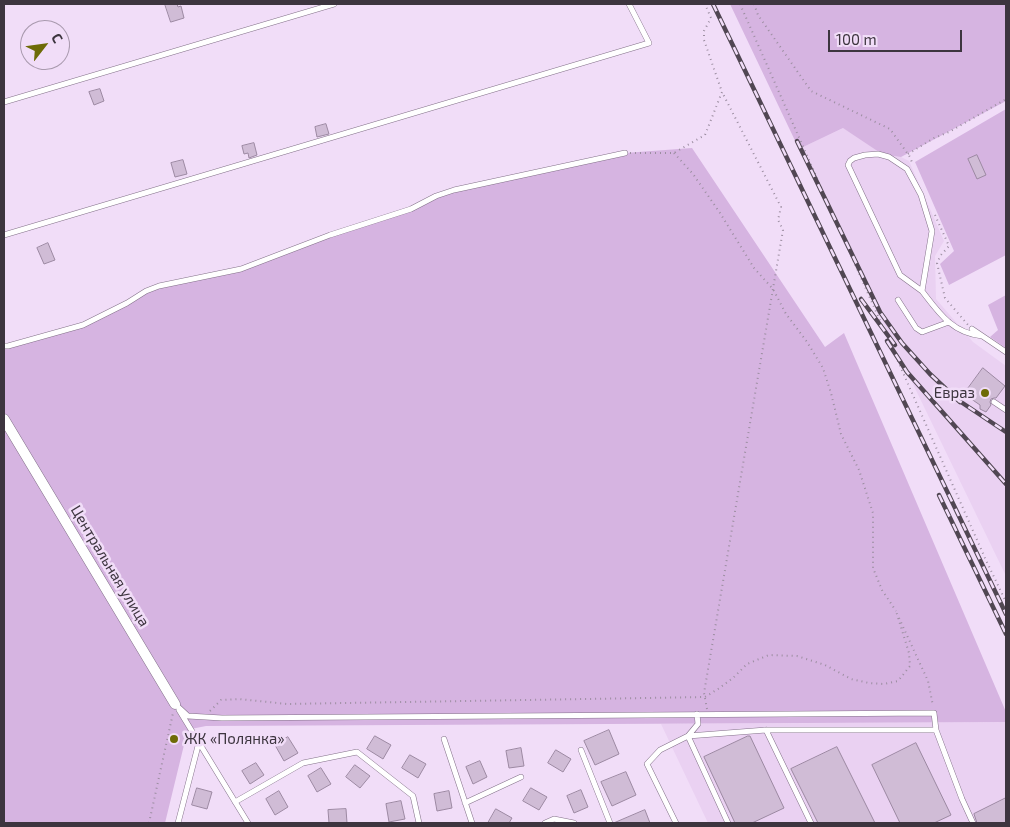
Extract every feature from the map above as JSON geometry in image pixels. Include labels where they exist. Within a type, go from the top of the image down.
[{"type":"street","name":"Центральная улица","points":[[4,419],[175,704]]},
{"type":"lane","points":[[4,102],[334,4]]},
{"type":"lane","points":[[4,235],[649,43],[629,4]]},
{"type":"lane","points":[[4,346],[83,325],[159,286],[241,269],[330,235],[411,209],[436,196],[454,190],[625,152]]},
{"type":"lane","points":[[922,291],[932,231],[921,195],[907,169],[889,157],[878,154],[854,158],[848,164],[900,275],[922,291],[948,322],[971,335],[982,336]]},
{"type":"lane","points":[[898,300],[916,328],[922,332],[948,322]]},
{"type":"lane","points":[[972,330],[1006,352]]},
{"type":"lane","points":[[994,402],[1006,410]]},
{"type":"lane","points":[[175,704],[188,716],[232,718],[934,713],[936,730],[973,823]]},
{"type":"lane","name":"Центральная улица","points":[[175,704],[248,823]]},
{"type":"lane","points":[[688,736],[698,724],[697,714]]},
{"type":"lane","points":[[676,823],[647,764],[660,750],[688,736],[766,730],[936,730]]},
{"type":"lane","points":[[766,730],[811,823]]},
{"type":"lane","points":[[688,736],[728,823]]},
{"type":"lane","points":[[444,739],[472,823]]},
{"type":"lane","points":[[178,823],[199,742]]},
{"type":"lane","points":[[581,750],[610,823]]},
{"type":"lane","points":[[236,802],[303,764],[357,752],[413,796],[419,823]]},
{"type":"lane","points":[[465,803],[521,776]]},
{"type":"lane","points":[[545,823],[554,819],[574,823]]},
{"type":"path","points":[[697,714],[707,709],[704,693],[783,230],[778,220],[781,207],[722,92],[704,40],[704,31],[711,18],[704,4]]},
{"type":"path","points":[[740,4],[984,558],[1006,602]]},
{"type":"path","points":[[625,152],[674,153],[705,135],[722,92]]},
{"type":"path","points":[[908,154],[1006,99]]},
{"type":"path","points":[[674,153],[693,174],[754,268],[773,289],[786,314],[823,368],[841,434],[858,470],[873,513],[873,568],[882,590],[896,611],[928,681],[934,713]]},
{"type":"path","points":[[203,717],[221,700],[239,699],[287,704],[705,697],[725,684],[747,664],[769,655],[798,656],[825,665],[851,679],[884,684],[898,681],[910,666],[909,653],[896,611]]},
{"type":"path","points":[[149,823],[175,704]]},
{"type":"shaded area","points":[[730,4],[1006,4],[1006,101],[901,157],[882,154],[843,128],[799,149]]},
{"type":"shaded area","points":[[1006,109],[1006,255],[949,285],[940,264],[954,251],[915,162]]},
{"type":"shaded area","points":[[843,128],[909,161],[944,241],[935,256],[936,299],[973,342],[1006,366],[1006,576],[799,149]]},
{"type":"shaded area","points":[[692,148],[825,347],[844,333],[1006,712],[1006,722],[206,726],[191,729],[184,745],[165,823],[4,823],[4,346],[83,325],[146,291],[241,269],[330,235],[411,209],[436,196],[625,153]]},
{"type":"shaded area","points":[[1006,295],[1006,348],[990,337],[998,330],[988,305]]},
{"type":"shaded area","points":[[1006,722],[1006,823],[708,823],[661,724]]},
{"type":"building","points":[[165,4],[181,6],[184,18],[171,22]]},
{"type":"building","points":[[100,89],[104,101],[94,105],[89,92]]},
{"type":"building","points":[[326,124],[329,134],[317,137],[315,127]]},
{"type":"building","points":[[254,143],[257,155],[249,158],[248,153],[244,154],[242,146]]},
{"type":"building","points":[[977,155],[986,175],[977,179],[968,159]]},
{"type":"building","points":[[183,160],[187,174],[175,177],[171,163]]},
{"type":"building","points":[[48,243],[55,260],[44,264],[37,248]]},
{"type":"building","points":[[983,368],[1005,386],[996,398],[991,399],[991,405],[986,412],[980,409],[980,405],[964,394]]},
{"type":"building","points":[[609,730],[619,754],[595,765],[584,741]]},
{"type":"building","points":[[375,736],[391,745],[383,759],[367,749]]},
{"type":"building","points":[[750,736],[784,808],[752,823],[735,823],[704,757]]},
{"type":"building","points":[[288,737],[298,753],[284,761],[275,745]]},
{"type":"building","points":[[916,743],[951,815],[934,823],[900,823],[872,765]]},
{"type":"building","points":[[837,747],[875,823],[818,823],[791,769]]},
{"type":"building","points":[[521,748],[524,766],[509,768],[506,751]]},
{"type":"building","points":[[556,750],[571,759],[563,772],[548,763]]},
{"type":"building","points":[[410,755],[426,764],[418,778],[402,768]]},
{"type":"building","points":[[480,761],[487,777],[473,784],[466,767]]},
{"type":"building","points":[[256,763],[264,775],[250,784],[242,771]]},
{"type":"building","points":[[355,765],[370,776],[360,788],[346,777]]},
{"type":"building","points":[[321,768],[331,784],[317,792],[308,776]]},
{"type":"building","points":[[626,772],[636,795],[612,806],[601,782]]},
{"type":"building","points":[[197,788],[212,792],[207,809],[192,805]]},
{"type":"building","points":[[531,788],[547,797],[539,810],[523,801]]},
{"type":"building","points":[[581,790],[588,807],[574,813],[567,796]]},
{"type":"building","points":[[279,791],[288,807],[275,815],[266,799]]},
{"type":"building","points":[[449,791],[452,808],[437,811],[434,794]]},
{"type":"building","points":[[1006,798],[1006,823],[977,823],[974,814]]},
{"type":"building","points":[[401,801],[405,819],[389,822],[386,804]]},
{"type":"building","points":[[346,809],[347,823],[329,823],[328,810]]},
{"type":"building","points":[[496,809],[512,818],[509,823],[488,823]]},
{"type":"building","points":[[645,810],[650,823],[614,823]]},
{"type":"railway","points":[[713,4],[1006,614]]},
{"type":"railway","points":[[797,141],[880,312],[902,343],[930,374],[960,402]]},
{"type":"railway","points":[[861,299],[895,345]]},
{"type":"railway","points":[[887,341],[907,372],[1006,484]]},
{"type":"railway","points":[[955,398],[1006,432]]},
{"type":"railway","points":[[939,495],[1006,634]]},
{"type":"place","name":"Евраз","points":[[985,393]]},
{"type":"place","name":"ЖК «Полянка»","points":[[174,739]]}]
